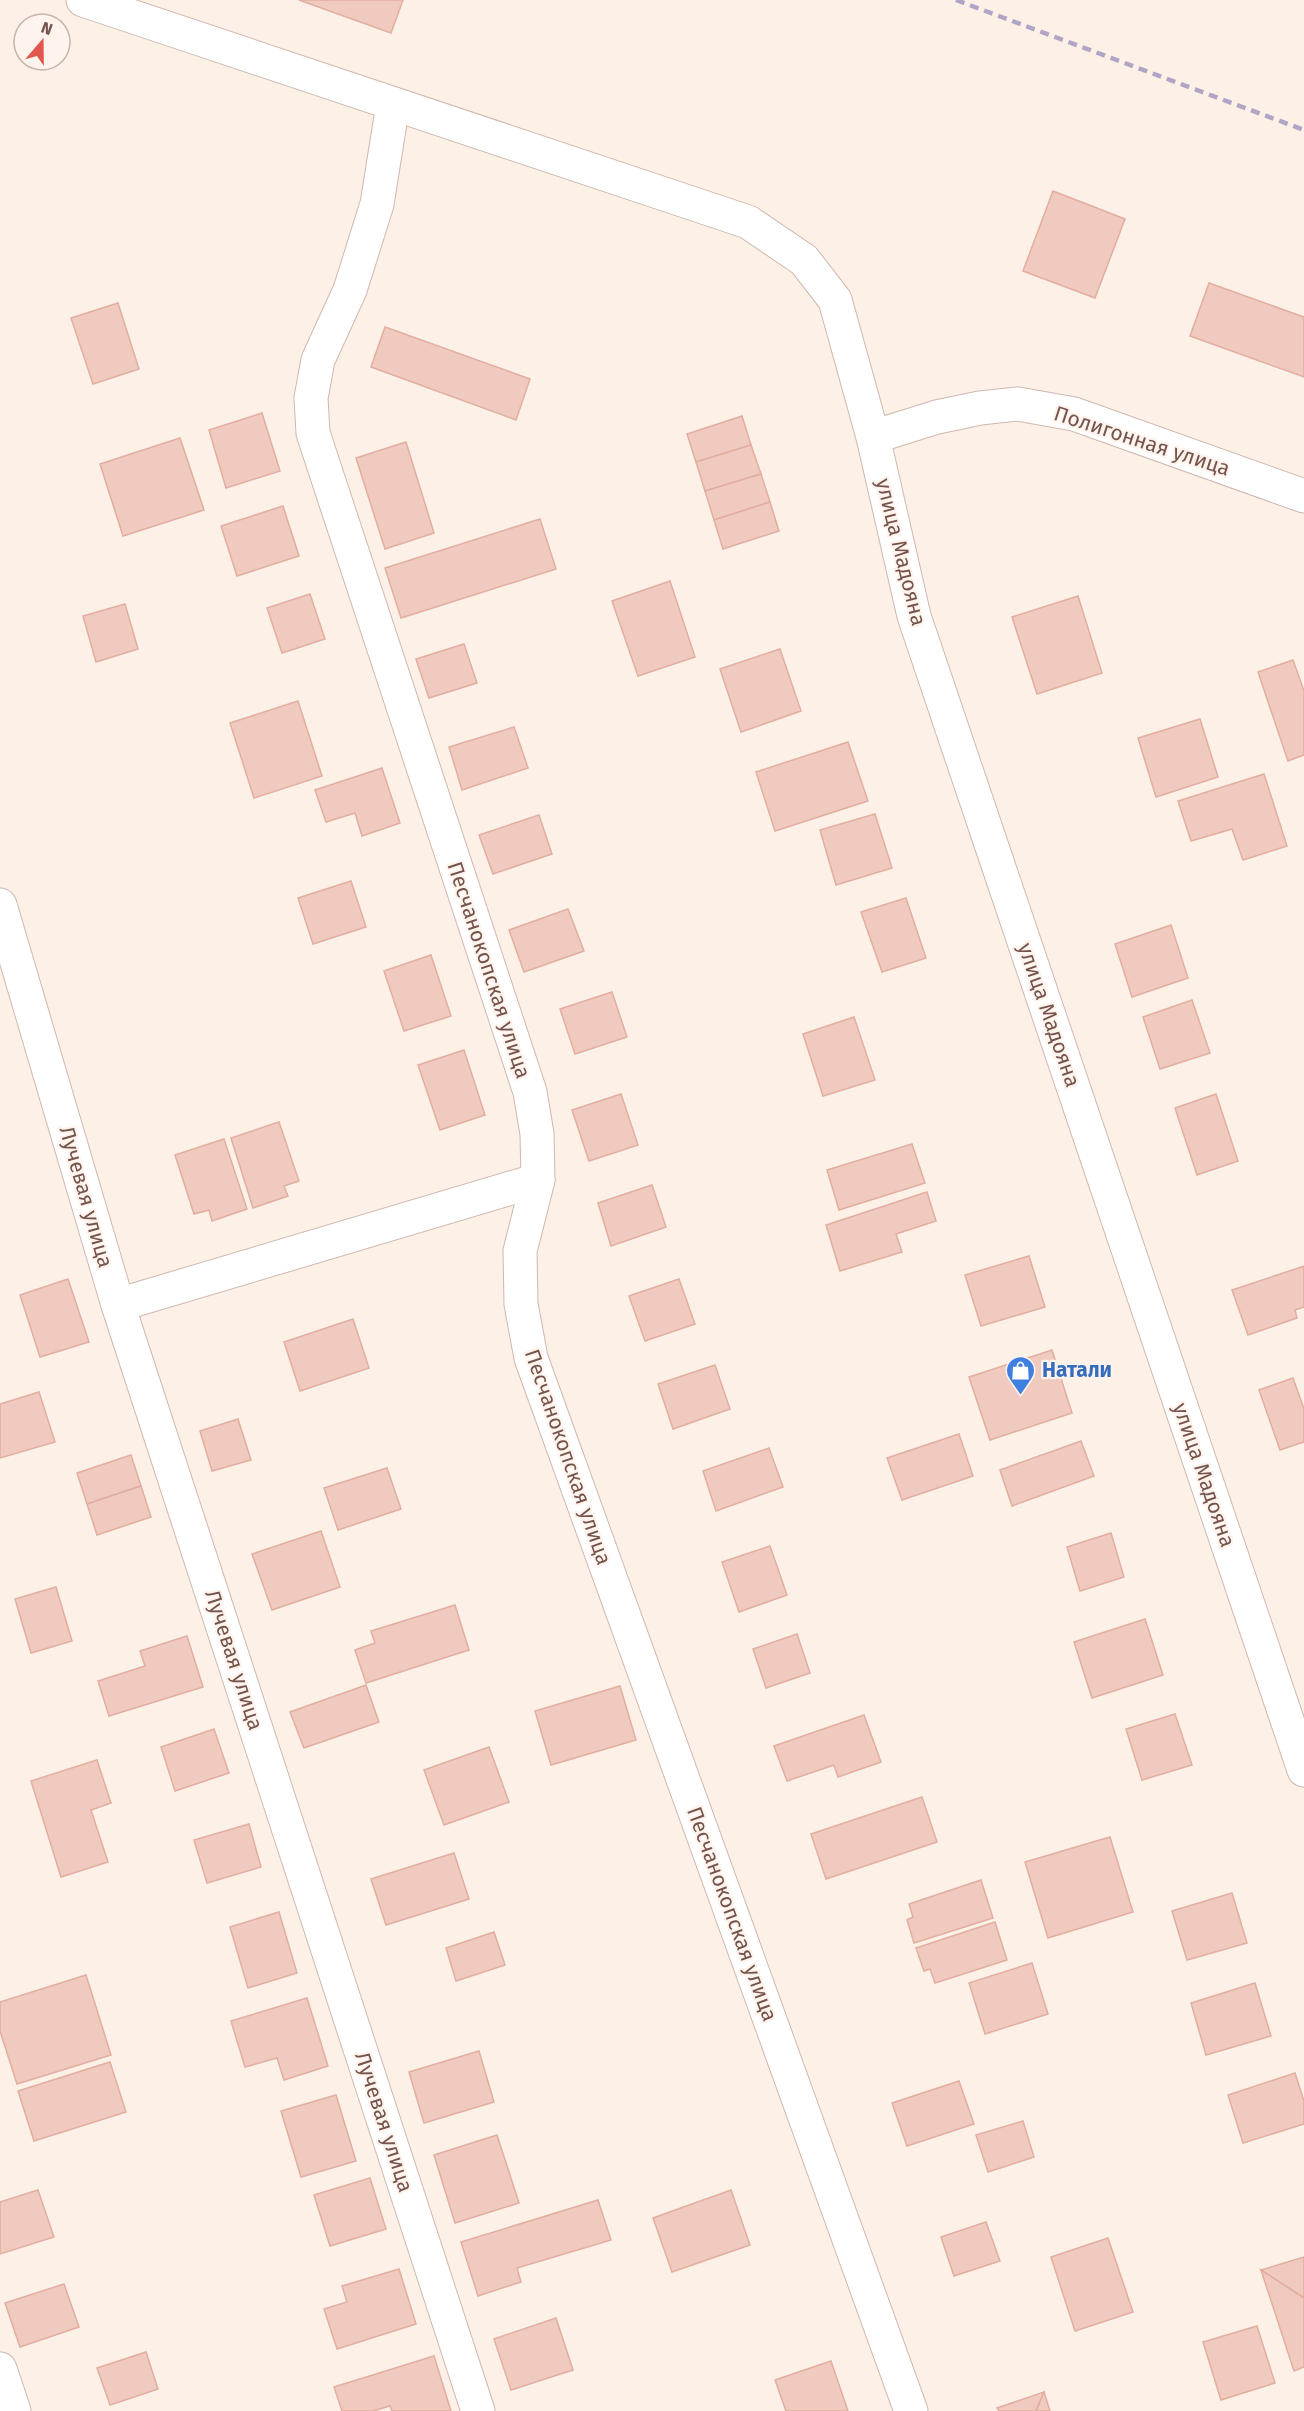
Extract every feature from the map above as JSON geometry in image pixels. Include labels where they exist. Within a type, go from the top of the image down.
[{"type":"street","name":"улица Мадояна","points":[[83,0],[748,222],[804,260],[835,300],[873,437],[914,615],[1304,1770]]},
{"type":"street","name":"Песчанокопская улица","points":[[393,104],[377,204],[350,290],[318,360],[311,398],[313,433],[530,1092],[537,1134],[538,1180],[520,1251],[521,1304],[531,1358],[911,2411]]},
{"type":"street","name":"Полигонная улица","points":[[873,437],[937,417],[980,408],[1018,404],[1074,414],[1304,496]]},
{"type":"street","name":"Лучевая улица","points":[[0,905],[118,1305],[478,2411]]},
{"type":"street","points":[[118,1305],[538,1180]]},
{"type":"street","points":[[0,2369],[14,2411]]},
{"type":"building","points":[[299,0],[403,0],[391,33]]},
{"type":"building","points":[[1053,191],[1125,219],[1095,298],[1023,271]]},
{"type":"building","points":[[1209,283],[1304,317],[1304,377],[1190,336]]},
{"type":"building","points":[[118,303],[139,369],[93,384],[71,318]]},
{"type":"building","points":[[385,327],[530,379],[516,420],[371,367]]},
{"type":"building","points":[[262,413],[280,471],[226,488],[209,430]]},
{"type":"building","points":[[742,416],[751,445],[696,462],[687,434]]},
{"type":"building","points":[[180,438],[204,510],[123,536],[100,464]]},
{"type":"building","points":[[406,442],[434,533],[385,549],[356,458]]},
{"type":"building","points":[[751,445],[761,474],[705,491],[696,462]]},
{"type":"building","points":[[761,474],[770,502],[714,520],[705,491]]},
{"type":"building","points":[[770,502],[779,531],[723,549],[714,520]]},
{"type":"building","points":[[283,506],[299,556],[237,576],[221,526]]},
{"type":"building","points":[[540,519],[556,569],[401,618],[385,568]]},
{"type":"building","points":[[670,581],[695,657],[638,676],[612,601]]},
{"type":"building","points":[[310,594],[325,639],[282,653],[267,608]]},
{"type":"building","points":[[1078,596],[1102,673],[1037,694],[1012,617]]},
{"type":"building","points":[[125,604],[138,649],[96,662],[83,616]]},
{"type":"building","points":[[464,644],[477,683],[429,698],[416,659]]},
{"type":"building","points":[[780,649],[801,711],[741,732],[720,669]]},
{"type":"building","points":[[1293,660],[1304,691],[1304,755],[1288,761],[1258,672]]},
{"type":"building","points":[[298,701],[322,776],[254,798],[230,723]]},
{"type":"building","points":[[1200,719],[1218,777],[1156,797],[1138,738]]},
{"type":"building","points":[[514,727],[528,768],[462,790],[449,747]]},
{"type":"building","points":[[848,742],[868,801],[775,831],[756,772]]},
{"type":"building","points":[[382,768],[400,823],[362,836],[355,813],[326,822],[315,790]]},
{"type":"building","points":[[1264,774],[1287,846],[1243,860],[1232,829],[1191,841],[1178,801]]},
{"type":"building","points":[[875,814],[892,868],[836,885],[820,830]]},
{"type":"building","points":[[539,815],[552,854],[493,874],[479,835]]},
{"type":"building","points":[[351,881],[366,927],[313,944],[298,898]]},
{"type":"building","points":[[906,898],[926,958],[882,972],[861,912]]},
{"type":"building","points":[[568,909],[584,951],[524,972],[509,930]]},
{"type":"building","points":[[1171,925],[1188,978],[1132,997],[1115,944]]},
{"type":"building","points":[[431,955],[451,1016],[404,1031],[384,971]]},
{"type":"building","points":[[612,992],[627,1037],[575,1054],[560,1009]]},
{"type":"building","points":[[1192,1000],[1210,1053],[1160,1069],[1143,1017]]},
{"type":"building","points":[[854,1017],[875,1080],[823,1096],[803,1034]]},
{"type":"building","points":[[464,1050],[485,1115],[440,1130],[418,1065]]},
{"type":"building","points":[[621,1094],[638,1145],[589,1161],[572,1110]]},
{"type":"building","points":[[1216,1094],[1238,1161],[1197,1175],[1175,1108]]},
{"type":"building","points":[[279,1122],[299,1181],[284,1186],[288,1196],[253,1208],[231,1138]]},
{"type":"building","points":[[224,1139],[247,1209],[212,1221],[209,1210],[194,1214],[175,1155]]},
{"type":"building","points":[[912,1144],[925,1183],[839,1210],[827,1170]]},
{"type":"building","points":[[652,1185],[666,1227],[611,1246],[598,1203]]},
{"type":"building","points":[[927,1192],[936,1221],[896,1234],[902,1252],[840,1271],[826,1225]]},
{"type":"building","points":[[1029,1256],[1045,1307],[981,1326],[965,1275]]},
{"type":"building","points":[[1304,1266],[1304,1307],[1295,1310],[1297,1318],[1248,1335],[1232,1290]]},
{"type":"building","points":[[68,1279],[89,1342],[40,1357],[20,1295]]},
{"type":"building","points":[[679,1279],[695,1324],[645,1341],[629,1296]]},
{"type":"building","points":[[353,1319],[369,1368],[300,1391],[284,1342]]},
{"type":"building","name":"Натали","points":[[1052,1350],[1072,1413],[990,1440],[969,1377]]},
{"type":"building","points":[[715,1365],[730,1409],[673,1429],[658,1384]]},
{"type":"building","points":[[1293,1378],[1304,1409],[1304,1442],[1280,1450],[1259,1390]]},
{"type":"building","points":[[39,1392],[55,1442],[0,1458],[0,1404]]},
{"type":"building","points":[[238,1419],[251,1460],[212,1471],[200,1431]]},
{"type":"building","points":[[959,1434],[973,1476],[902,1500],[887,1458]]},
{"type":"building","points":[[1081,1441],[1094,1476],[1012,1506],[1000,1470]]},
{"type":"building","points":[[769,1448],[783,1487],[716,1511],[703,1471]]},
{"type":"building","points":[[131,1455],[141,1486],[87,1504],[77,1473]]},
{"type":"building","points":[[387,1468],[401,1509],[338,1530],[324,1488]]},
{"type":"building","points":[[141,1486],[151,1517],[97,1535],[87,1504]]},
{"type":"building","points":[[321,1531],[340,1587],[272,1610],[252,1554]]},
{"type":"building","points":[[1111,1533],[1124,1577],[1080,1591],[1067,1547]]},
{"type":"building","points":[[770,1546],[787,1595],[739,1612],[722,1562]]},
{"type":"building","points":[[56,1587],[72,1641],[31,1653],[15,1599]]},
{"type":"building","points":[[455,1605],[469,1650],[366,1683],[355,1650],[375,1643],[371,1631]]},
{"type":"building","points":[[1145,1619],[1163,1675],[1092,1698],[1074,1642]]},
{"type":"building","points":[[797,1634],[810,1673],[766,1688],[753,1649]]},
{"type":"building","points":[[187,1636],[203,1687],[109,1716],[98,1681],[145,1666],[140,1651]]},
{"type":"building","points":[[366,1685],[379,1722],[304,1748],[290,1712]]},
{"type":"building","points":[[620,1686],[636,1740],[551,1765],[535,1711]]},
{"type":"building","points":[[1175,1714],[1192,1765],[1142,1780],[1126,1729]]},
{"type":"building","points":[[864,1715],[881,1762],[838,1777],[834,1765],[787,1781],[774,1746]]},
{"type":"building","points":[[214,1729],[229,1773],[175,1791],[161,1747]]},
{"type":"building","points":[[489,1747],[509,1802],[444,1825],[424,1770]]},
{"type":"building","points":[[97,1760],[111,1803],[91,1810],[108,1862],[61,1877],[31,1781]]},
{"type":"building","points":[[922,1797],[937,1842],[826,1879],[811,1834]]},
{"type":"building","points":[[249,1824],[261,1867],[207,1883],[194,1840]]},
{"type":"building","points":[[1110,1837],[1133,1912],[1048,1938],[1025,1862]]},
{"type":"building","points":[[454,1853],[469,1899],[386,1925],[371,1879]]},
{"type":"building","points":[[981,1880],[993,1918],[914,1943],[907,1920],[913,1917],[909,1904]]},
{"type":"building","points":[[1232,1893],[1247,1943],[1187,1960],[1172,1911]]},
{"type":"building","points":[[279,1912],[297,1973],[248,1988],[230,1927]]},
{"type":"building","points":[[995,1922],[1007,1960],[935,1983],[930,1969],[924,1971],[916,1948]]},
{"type":"building","points":[[494,1932],[505,1965],[456,1981],[446,1948]]},
{"type":"building","points":[[1032,1963],[1048,2014],[985,2034],[969,1983]]},
{"type":"building","points":[[86,1975],[111,2055],[17,2084],[0,2031],[0,2002]]},
{"type":"building","points":[[1255,1983],[1271,2036],[1206,2055],[1191,2003]]},
{"type":"building","points":[[307,1998],[328,2066],[284,2080],[277,2058],[245,2067],[231,2021]]},
{"type":"building","points":[[479,2051],[494,2102],[424,2123],[409,2072]]},
{"type":"building","points":[[110,2062],[126,2112],[34,2141],[18,2091]]},
{"type":"building","points":[[1295,2073],[1304,2101],[1304,2124],[1243,2143],[1228,2095]]},
{"type":"building","points":[[959,2081],[974,2124],[907,2146],[892,2103]]},
{"type":"building","points":[[336,2095],[356,2161],[301,2177],[281,2111]]},
{"type":"building","points":[[1023,2121],[1034,2157],[988,2172],[976,2135]]},
{"type":"building","points":[[497,2135],[519,2203],[455,2223],[434,2155]]},
{"type":"building","points":[[370,2178],[386,2229],[330,2246],[314,2195]]},
{"type":"building","points":[[38,2190],[54,2237],[0,2254],[0,2202]]},
{"type":"building","points":[[731,2190],[750,2245],[672,2272],[653,2218]]},
{"type":"building","points":[[598,2200],[611,2240],[517,2268],[521,2282],[478,2296],[461,2242]]},
{"type":"building","points":[[986,2222],[1000,2261],[954,2276],[941,2237]]},
{"type":"building","points":[[1108,2238],[1133,2312],[1075,2331],[1051,2257]]},
{"type":"building","points":[[1304,2257],[1304,2298],[1261,2270]]},
{"type":"building","points":[[399,2269],[416,2324],[337,2349],[324,2309],[347,2302],[342,2286]]},
{"type":"building","points":[[1261,2270],[1304,2298],[1304,2367],[1294,2371]]},
{"type":"building","points":[[64,2284],[79,2327],[20,2347],[5,2303]]},
{"type":"building","points":[[556,2318],[573,2370],[511,2390],[494,2339]]},
{"type":"building","points":[[1257,2326],[1275,2383],[1221,2400],[1203,2342]]},
{"type":"building","points":[[146,2352],[158,2389],[110,2405],[97,2368]]},
{"type":"building","points":[[434,2356],[451,2411],[392,2411],[390,2406],[373,2411],[342,2411],[334,2387]]},
{"type":"building","points":[[831,2361],[848,2411],[786,2411],[775,2380]]},
{"type":"building","points":[[1044,2392],[1036,2411],[999,2411],[997,2408]]},
{"type":"building","points":[[1044,2392],[1050,2411],[1036,2411]]},
{"type":"railway","points":[[956,0],[1304,130]]},
{"type":"place","name":"Натали","points":[[1021,1396]]}]
